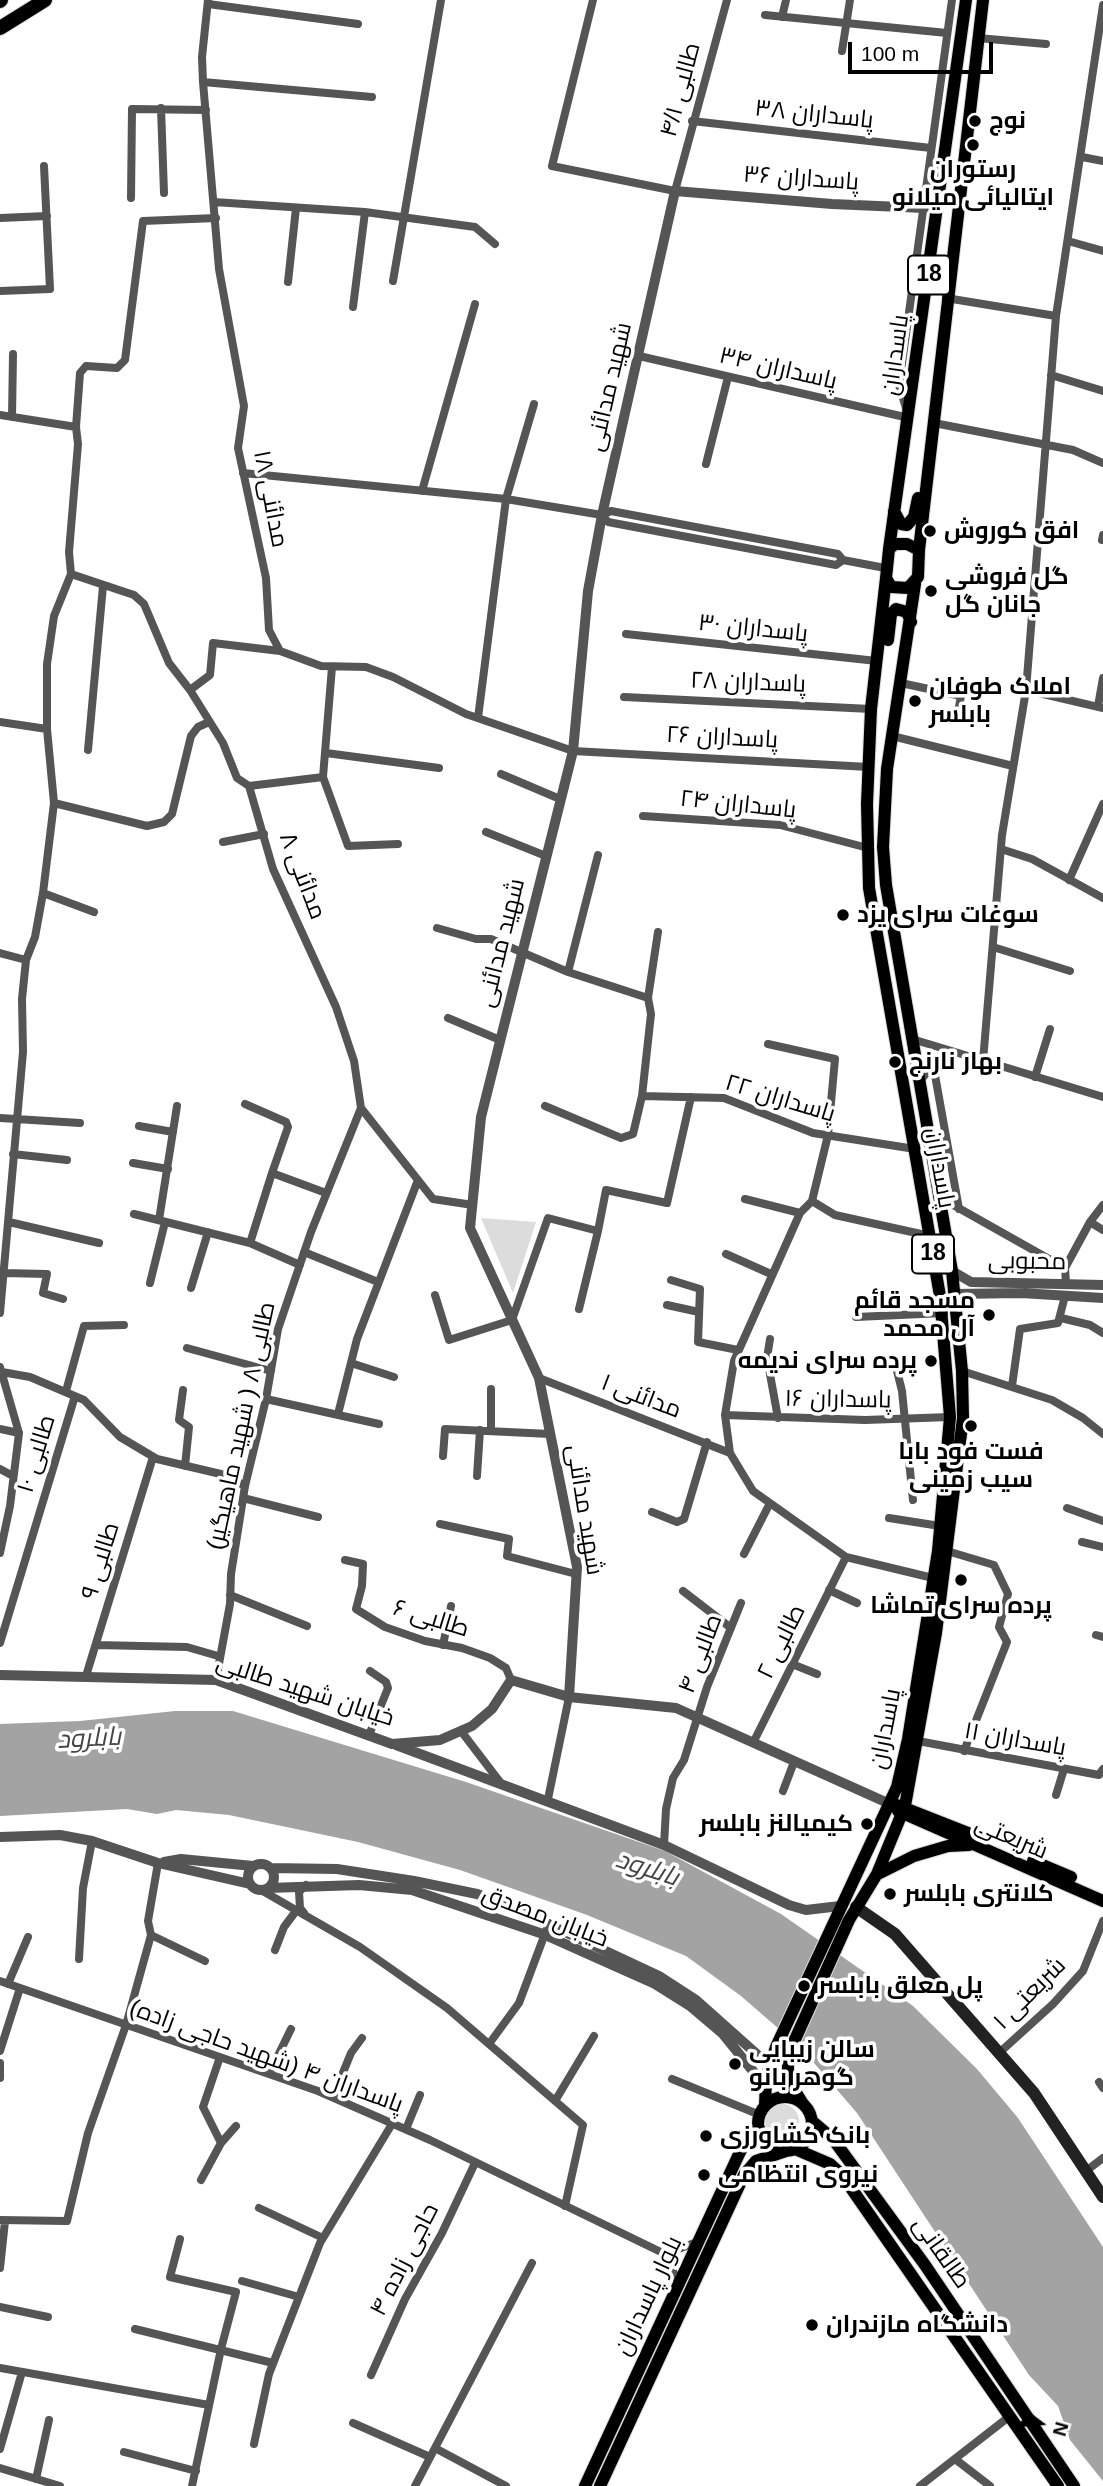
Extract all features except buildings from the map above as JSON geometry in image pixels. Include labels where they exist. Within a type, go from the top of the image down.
[{"type":"highway","points":[[0,28],[45,0]]},
{"type":"main road","name":"پاسداران","points":[[890,549],[893,510],[909,418],[966,0]]},
{"type":"main road","name":"پاسداران","points":[[919,550],[946,298],[983,0]]},
{"type":"main road","points":[[893,510],[901,524],[907,525],[914,517],[931,445]]},
{"type":"main road","points":[[890,549],[902,544],[919,550]]},
{"type":"main road","name":"18","points":[[886,573],[890,549]]},
{"type":"main road","name":"18","points":[[915,583],[919,568],[919,550]]},
{"type":"main road","name":"پاسداران","points":[[837,1912],[890,1804],[908,1739],[940,1526],[950,1417],[940,1296],[869,888],[872,703],[886,573]]},
{"type":"main road","points":[[886,573],[897,589],[908,588],[915,583]]},
{"type":"main road","name":"پاسداران","points":[[856,1908],[877,1874],[904,1810],[918,1741],[947,1551],[963,1419],[962,1371],[952,1271],[937,1196],[884,860],[884,806],[915,583]]},
{"type":"main road","points":[[872,703],[881,675],[891,614],[901,608],[907,612],[911,622]]},
{"type":"main road","points":[[940,1296],[955,1294]]},
{"type":"main road","points":[[890,1804],[904,1810]]},
{"type":"main road","name":"شریعتی","points":[[904,1810],[974,1844],[1103,1900]]},
{"type":"main road","name":"شریعتی","points":[[904,1810],[1103,1891]]},
{"type":"main road","points":[[877,1874],[914,1856],[948,1846],[974,1844]]},
{"type":"main road","points":[[837,1912],[769,2065],[761,2117],[769,2146],[791,2150],[808,2138],[812,2121],[788,2080],[788,2054],[856,1908],[895,1934],[1034,2093],[1103,2197]]},
{"type":"main road","points":[[761,2117],[782,2097],[803,2104]]},
{"type":"main road","name":"بلوار پاسداران","points":[[585,2486],[697,2242],[748,2136],[761,2117]]},
{"type":"main road","name":"طالقانی","points":[[812,2121],[833,2139],[925,2264],[1074,2486]]},
{"type":"main road","points":[[821,2159],[823,2144],[833,2139]]},
{"type":"main road","name":"بلوار پاسداران","points":[[600,2486],[744,2175],[756,2161],[791,2150]]},
{"type":"main road","name":"طالقانی","points":[[791,2150],[821,2159],[842,2175],[1058,2486]]},
{"type":"street","points":[[393,281],[441,0]]},
{"type":"street","points":[[593,0],[552,166],[675,191]]},
{"type":"street","name":"طالبی ۴/۱","points":[[675,191],[726,0]]},
{"type":"street","points":[[782,17],[786,0]]},
{"type":"street","points":[[842,51],[850,0]]},
{"type":"street","points":[[909,418],[899,385],[952,0]]},
{"type":"street","points":[[208,2],[358,24]]},
{"type":"street","name":"مدائنی ۱۸","points":[[208,2],[202,57],[203,82],[219,268],[244,406],[238,449],[266,578],[269,630],[280,651]]},
{"type":"street","points":[[983,1061],[1001,849],[1026,690],[1056,316],[1103,7]]},
{"type":"street","points":[[765,15],[947,33]]},
{"type":"street","points":[[978,38],[1046,44]]},
{"type":"street","points":[[203,82],[372,97]]},
{"type":"street","points":[[131,198],[130,112],[135,108],[206,110]]},
{"type":"street","points":[[161,108],[164,193]]},
{"type":"street","points":[[936,111],[950,112]]},
{"type":"street","name":"پاسداران ۳۸","points":[[692,121],[931,148]]},
{"type":"street","points":[[1082,157],[1103,161]]},
{"type":"street","points":[[0,291],[50,289],[44,166]]},
{"type":"street","name":"پاسداران ۳۶","points":[[675,191],[924,208]]},
{"type":"street","name":"شهید مدائنی","points":[[569,1697],[576,1574],[539,1378],[471,1228],[481,1117],[573,751],[588,590],[602,515],[675,191]]},
{"type":"street","points":[[214,202],[365,212],[475,227],[495,244]]},
{"type":"street","points":[[288,282],[296,208]]},
{"type":"street","points":[[353,307],[365,212]]},
{"type":"street","points":[[0,218],[47,216]]},
{"type":"street","points":[[0,1313],[5,1273],[3,1253],[9,1222],[18,1120],[26,960],[35,937],[54,803],[47,729],[47,664],[54,616],[71,574],[69,552],[82,369],[86,366],[117,368],[125,360],[143,221],[216,218]]},
{"type":"street","points":[[1068,241],[1103,251]]},
{"type":"street","points":[[946,298],[1056,316]]},
{"type":"street","points":[[422,491],[475,304]]},
{"type":"street","points":[[12,417],[13,354]]},
{"type":"street","name":"پاسداران ۳۴","points":[[639,356],[909,418]]},
{"type":"street","points":[[1051,375],[1103,391]]},
{"type":"street","points":[[706,464],[727,377]]},
{"type":"street","points":[[478,718],[506,499],[534,404]]},
{"type":"street","points":[[0,415],[76,428]]},
{"type":"street","points":[[934,423],[1044,443],[1073,450],[1103,463]]},
{"type":"street","points":[[243,473],[506,499],[602,515],[611,512],[838,554],[843,560],[886,573]]},
{"type":"street","name":"مدائنی ۸","points":[[71,574],[134,595],[144,604],[169,663],[190,690],[223,743],[237,778],[249,786],[277,879],[335,1007],[354,1061],[361,1108],[433,1199],[473,1205]]},
{"type":"street","points":[[88,750],[103,586]]},
{"type":"street","name":"پاسداران ۳۰","points":[[626,634],[877,661]]},
{"type":"street","points":[[190,690],[210,676],[213,643],[280,651],[332,667],[366,667],[375,670],[478,718],[573,751]]},
{"type":"street","points":[[332,667],[323,777],[348,846],[398,844]]},
{"type":"street","points":[[1026,690],[1100,707],[1103,678]]},
{"type":"street","points":[[901,683],[961,695],[957,717]]},
{"type":"street","name":"پاسداران ۲۸","points":[[624,697],[872,703]]},
{"type":"street","points":[[0,722],[47,729]]},
{"type":"street","points":[[54,803],[147,826],[164,822],[172,814],[191,736],[198,727],[209,722]]},
{"type":"street","points":[[892,736],[1013,766]]},
{"type":"street","name":"پاسداران ۲۶","points":[[573,751],[869,767]]},
{"type":"street","points":[[326,753],[439,768]]},
{"type":"street","points":[[501,774],[560,799]]},
{"type":"street","points":[[249,786],[323,777]]},
{"type":"street","points":[[1069,880],[1103,804]]},
{"type":"street","name":"پاسداران ۲۴","points":[[643,816],[780,825],[868,848]]},
{"type":"street","points":[[486,832],[546,856]]},
{"type":"street","points":[[223,842],[264,834]]},
{"type":"street","points":[[1001,849],[1032,859],[1103,898]]},
{"type":"street","points":[[568,972],[598,855]]},
{"type":"street","points":[[43,892],[94,912]]},
{"type":"street","points":[[437,929],[476,939],[491,939],[568,972],[648,998]]},
{"type":"street","points":[[545,1106],[621,1138],[633,1134],[642,1096],[652,1006],[648,998],[658,932]]},
{"type":"street","points":[[993,947],[1070,971]]},
{"type":"street","points":[[0,953],[26,960]]},
{"type":"street","points":[[448,1018],[500,1040]]},
{"type":"street","points":[[1035,1077],[1050,1029]]},
{"type":"street","points":[[912,1039],[1103,1097]]},
{"type":"street","points":[[768,1044],[835,1059],[828,1135],[812,1201],[800,1213],[738,1350],[725,1415],[730,1453],[753,1492],[846,1557],[933,1578]]},
{"type":"street","points":[[919,1081],[933,1064],[949,1051]]},
{"type":"street","points":[[933,1064],[959,1209]]},
{"type":"street","name":"پاسداران ۲۲","points":[[642,1096],[724,1098],[813,1133],[915,1149]]},
{"type":"street","points":[[579,1309],[606,1190],[667,1203],[691,1097]]},
{"type":"street","points":[[245,1104],[281,1119],[288,1127],[250,1242]]},
{"type":"street","points":[[150,1283],[162,1221],[177,1106]]},
{"type":"street","name":"طالبی ۸ ( شهید ماهیگیر)","points":[[216,1680],[245,1486],[266,1399],[278,1329],[326,1193],[361,1108]]},
{"type":"street","points":[[0,1118],[80,1123]]},
{"type":"street","points":[[139,1126],[173,1132]]},
{"type":"street","points":[[13,1154],[67,1160]]},
{"type":"street","points":[[133,1163],[168,1169]]},
{"type":"street","points":[[272,1173],[326,1193]]},
{"type":"street","points":[[338,1414],[351,1363],[378,1282],[418,1180]]},
{"type":"street","points":[[937,1196],[1065,1268]]},
{"type":"street","points":[[745,1199],[800,1213]]},
{"type":"street","points":[[812,1201],[835,1215],[930,1236]]},
{"type":"street","points":[[1012,1386],[1020,1329],[1054,1325],[1061,1318],[1065,1296],[1065,1268],[1090,1222],[1103,1205]]},
{"type":"street","points":[[134,1213],[250,1242],[300,1265]]},
{"type":"street","points":[[435,1295],[449,1340],[512,1320],[548,1218],[598,1231]]},
{"type":"street","points":[[9,1222],[99,1243]]},
{"type":"street","points":[[1090,1222],[1103,1230]]},
{"type":"street","points":[[191,1288],[208,1231]]},
{"type":"street","points":[[304,1252],[378,1282]]},
{"type":"street","points":[[726,1254],[771,1274]]},
{"type":"street","name":"محبوبی","points":[[952,1271],[971,1282],[1103,1285]]},
{"type":"street","points":[[5,1273],[47,1273],[43,1293],[63,1299]]},
{"type":"street","points":[[671,1280],[700,1289],[698,1342],[738,1350]]},
{"type":"street","name":"محبوبی","points":[[955,1294],[1021,1293],[1103,1298]]},
{"type":"street","points":[[667,1305],[699,1312]]},
{"type":"street","points":[[856,1317],[957,1312]]},
{"type":"street","points":[[1061,1318],[1090,1325],[1103,1333]]},
{"type":"street","points":[[65,1391],[83,1326],[124,1325]]},
{"type":"street","points":[[770,1339],[767,1358],[778,1418]]},
{"type":"street","points":[[187,1348],[271,1371]]},
{"type":"street","points":[[894,1359],[902,1391],[913,1500]]},
{"type":"street","points":[[351,1363],[394,1377]]},
{"type":"street","points":[[962,1371],[1052,1400],[1083,1418],[1103,1434]]},
{"type":"street","points":[[0,1553],[19,1433],[1,1375],[30,1377],[65,1391],[84,1400],[120,1437],[153,1457],[225,1475],[245,1486]]},
{"type":"street","name":"مدائنی ۱","points":[[539,1378],[730,1453]]},
{"type":"street","points":[[491,1389],[491,1430]]},
{"type":"street","points":[[183,1390],[179,1420],[190,1427],[185,1466]]},
{"type":"street","name":"طالبی ۱۰","points":[[0,1643],[75,1396]]},
{"type":"street","points":[[266,1399],[379,1424]]},
{"type":"street","name":"پاسداران ۱۶","points":[[725,1415],[904,1420],[950,1417]]},
{"type":"street","points":[[0,1429],[19,1433]]},
{"type":"street","points":[[443,1456],[445,1429],[550,1434]]},
{"type":"street","points":[[477,1476],[480,1430]]},
{"type":"street","points":[[652,1512],[677,1522],[684,1519],[707,1442]]},
{"type":"street","name":"طالبی ۹","points":[[86,1676],[153,1457]]},
{"type":"street","points":[[0,1469],[13,1476]]},
{"type":"street","points":[[243,1498],[318,1517]]},
{"type":"street","points":[[744,1553],[770,1503]]},
{"type":"street","points":[[1067,1508],[1103,1521]]},
{"type":"street","points":[[889,1518],[940,1526]]},
{"type":"street","points":[[440,1524],[509,1539],[507,1556],[576,1574]]},
{"type":"street","points":[[1082,1542],[1103,1547]]},
{"type":"street","points":[[947,1551],[994,1565],[1007,1594],[999,1627],[1007,1642],[964,1751]]},
{"type":"street","name":"طالبی ۲","points":[[753,1744],[846,1557]]},
{"type":"street","name":"طالبی ۶","points":[[345,1560],[363,1563],[362,1586],[356,1609],[385,1627],[490,1658],[506,1668],[511,1680]]},
{"type":"street","points":[[829,1590],[856,1603]]},
{"type":"street","points":[[683,1591],[731,1628]]},
{"type":"street","points":[[230,1595],[307,1626]]},
{"type":"street","name":"طالبی ۴","points":[[664,1845],[666,1809],[673,1778],[684,1760],[741,1602]]},
{"type":"street","points":[[443,1645],[451,1606]]},
{"type":"street","points":[[96,1645],[187,1647],[218,1656]]},
{"type":"street","points":[[792,1664],[817,1674]]},
{"type":"street","points":[[369,1735],[388,1688],[386,1682],[370,1671]]},
{"type":"street","name":"خیابان شهید طالبی","points":[[0,1675],[216,1680],[392,1744],[440,1740],[461,1731],[492,1709],[511,1680]]},
{"type":"street","points":[[511,1680],[569,1697],[676,1708],[890,1804]]},
{"type":"street","points":[[548,1799],[569,1697]]},
{"type":"street","points":[[461,1731],[500,1782]]},
{"type":"street","name":"پاسداران ۱۱","points":[[918,1741],[1099,1775],[1103,1769]]},
{"type":"street","points":[[392,1744],[548,1799],[664,1845],[789,1905],[806,1910],[837,1912]]},
{"type":"street","points":[[783,1791],[794,1762]]},
{"type":"street","points":[[1056,1795],[1064,1769]]},
{"type":"street","points":[[0,1837],[60,1835],[92,1841],[158,1863],[250,1884],[265,1889],[296,1911],[360,1947],[447,2008],[583,2125],[565,2206]]},
{"type":"street","points":[[79,1959],[83,1888],[92,1841]]},
{"type":"street","points":[[158,1863],[181,1859],[253,1866],[264,1864],[271,1868],[274,1878],[265,1889]]},
{"type":"street","points":[[0,2268],[3,2220],[66,2221],[88,2133],[126,2025],[151,1935],[148,1921],[158,1863]]},
{"type":"street","points":[[250,1884],[248,1872],[253,1866]]},
{"type":"street","name":"خیابان مصدق","points":[[271,1868],[337,1869],[478,1894],[549,1923],[659,1976],[687,1994],[769,2065]]},
{"type":"street","points":[[306,1884],[299,1892],[299,1904],[309,1917]]},
{"type":"street","name":"خیابان مصدق","points":[[265,1889],[306,1884],[359,1885],[412,1891],[543,1934],[655,1984],[690,2006],[723,2034],[765,2086]]},
{"type":"street","points":[[275,1950],[284,1927],[296,1911]]},
{"type":"street","name":"شریعتی ۱","points":[[999,2053],[1053,2004],[1083,1971],[1103,1922]]},
{"type":"street","points":[[489,2044],[519,2003],[549,1923]]},
{"type":"street","points":[[151,1935],[205,1961]]},
{"type":"street","points":[[4,1982],[28,1937]]},
{"type":"street","name":"پاسداران ۴ (شهید حاجی زاده)","points":[[4,1982],[333,2097],[406,2129],[665,2254]]},
{"type":"street","points":[[0,2051],[20,1988]]},
{"type":"street","points":[[269,2074],[291,2029]]},
{"type":"street","points":[[555,2101],[594,2036]]},
{"type":"street","points":[[333,2097],[351,2053],[362,2038]]},
{"type":"street","points":[[220,2057],[203,2107],[221,2143]]},
{"type":"street","points":[[0,2063],[0,2078]]},
{"type":"street","points":[[672,2079],[761,2117]]},
{"type":"street","points":[[406,2129],[420,2095]]},
{"type":"street","points":[[254,2444],[273,2362],[323,2238],[392,2123]]},
{"type":"street","points":[[201,2180],[221,2143],[236,2126]]},
{"type":"street","points":[[1086,2171],[1103,2158]]},
{"type":"street","name":"حاجی زاده ۴","points":[[371,2375],[405,2299],[442,2233],[475,2163]]},
{"type":"street","points":[[259,2208],[323,2238]]},
{"type":"street","points":[[180,2239],[170,2277],[236,2292],[192,2486]]},
{"type":"street","points":[[678,2282],[665,2254],[697,2242]]},
{"type":"street","points":[[415,2486],[532,2263]]},
{"type":"street","points":[[242,2281],[299,2297]]},
{"type":"street","points":[[0,2307],[48,2317]]},
{"type":"street","points":[[135,2329],[273,2362]]},
{"type":"street","points":[[0,2368],[209,2405]]},
{"type":"street","points":[[0,2449],[22,2372]]},
{"type":"street","points":[[920,2486],[1010,2416]]},
{"type":"street","points":[[36,2479],[49,2420]]},
{"type":"street","points":[[353,2423],[430,2457]]},
{"type":"street","points":[[435,2448],[506,2486]]},
{"type":"street","points":[[124,2452],[196,2470]]},
{"type":"street","points":[[955,2459],[990,2486]]},
{"type":"street","points":[[0,2468],[60,2486]]},
{"type":"shaded area","points":[[481,1218],[536,1222],[513,1293]]},
{"type":"shaded area","points":[[782,2104],[794,2109],[799,2121],[794,2133],[782,2138],[770,2133],[765,2121],[770,2109]]},
{"type":"water","name":"بابلرود","points":[[175,1711],[233,1711],[466,1782],[665,1851],[781,1914],[913,2006],[977,2069],[1018,2118],[1103,2247],[1103,2481],[1070,2440],[1058,2406],[1029,2375],[857,2113],[802,2049],[741,1996],[686,1956],[587,1915],[460,1870],[358,1842],[229,1815],[176,1810],[157,1814],[127,1809],[0,1816],[0,1724],[80,1721]]},
{"type":"place","name":"نوج","points":[[975,121]]},
{"type":"place","name":"رستوران ایتالیائی میلانو","points":[[973,145]]},
{"type":"place","name":"افق کوروش","points":[[930,531]]},
{"type":"place","name":"گل فروشی جانان گل","points":[[931,591]]},
{"type":"place","name":"املاک طوفان بابلسر","points":[[915,701]]},
{"type":"place","name":"سوغات سرای یزد","points":[[843,915]]},
{"type":"place","name":"بهار نارنج","points":[[895,1062]]},
{"type":"place","name":"مسجد قائم آل محمد","points":[[989,1315]]},
{"type":"place","name":"پرده سرای ندیمه","points":[[931,1361]]},
{"type":"place","name":"فست فود بابا سیب زمینی","points":[[971,1426]]},
{"type":"place","name":"پرده سرای تماشا","points":[[961,1580]]},
{"type":"place","name":"کیمیالنز بابلسر","points":[[867,1824]]},
{"type":"place","name":"کلانتری بابلسر","points":[[890,1894]]},
{"type":"place","name":"پل معلق بابلسر","points":[[804,1986]]},
{"type":"place","name":"سالن زیبایی گوهر بانو","points":[[735,2064]]},
{"type":"place","name":"بانک کشاورزی","points":[[706,2136]]},
{"type":"place","name":"نیروی انتظامی","points":[[704,2175]]},
{"type":"place","name":"دانشگاه مازندران","points":[[812,2325]]}]
